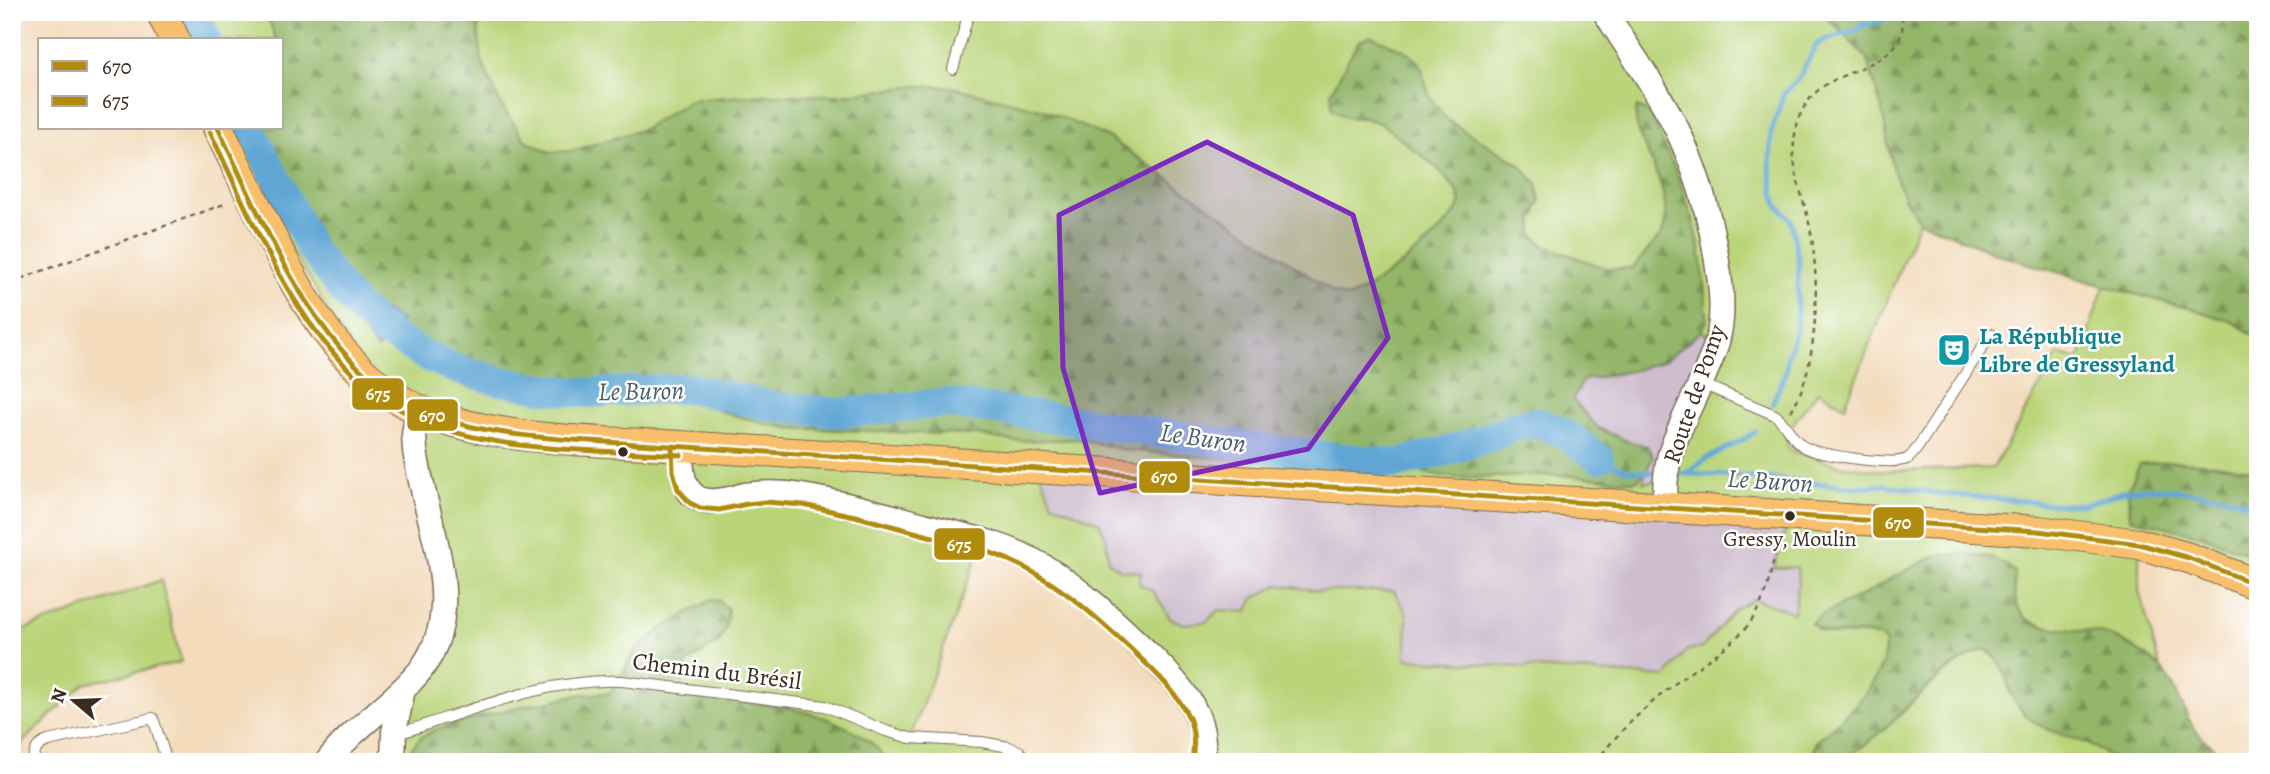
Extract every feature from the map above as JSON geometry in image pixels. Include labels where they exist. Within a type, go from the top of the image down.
[{"type":"main road","points":[[161,12],[174,38]]},
{"type":"main road","points":[[219,130],[301,293],[331,339],[370,379],[393,395],[418,409],[456,422],[548,437],[681,446],[1665,497],[1782,514],[2080,535],[2139,544],[2189,558],[2258,585]]},
{"type":"street","name":"Route de Pomy","points":[[1605,12],[1681,140],[1708,215],[1715,246],[1722,310],[1718,339],[1670,455],[1665,497]]},
{"type":"street","points":[[327,762],[345,740],[403,689],[424,666],[441,631],[444,615],[441,568],[415,450],[418,409]]},
{"type":"street","points":[[681,446],[684,479],[693,496],[702,500],[712,502],[773,493],[820,500],[982,541],[1011,550],[1042,566],[1108,617],[1179,686],[1197,713],[1202,729],[1200,762]]},
{"type":"street","points":[[345,740],[393,746],[403,689]]},
{"type":"lane","points":[[953,69],[969,12]]},
{"type":"lane","points":[[1701,384],[1780,418],[1801,445],[1814,451],[1863,459],[1897,460],[1908,458],[1918,447],[1990,334]]},
{"type":"lane","name":"Chemin du Brésil","points":[[393,746],[407,731],[536,691],[587,681],[622,681],[825,706],[910,738],[982,742],[1009,747],[1019,751],[1028,762]]},
{"type":"lane","points":[[33,762],[39,745],[48,741],[153,718],[167,762]]},
{"type":"path","points":[[1780,418],[1795,405],[1807,370],[1816,300],[1810,228],[1792,153],[1800,114],[1813,96],[1828,83],[1865,68],[1889,52],[1901,32],[1901,12]]},
{"type":"path","points":[[12,282],[250,194]]},
{"type":"path","points":[[1596,762],[1608,745],[1637,717],[1681,679],[1711,659],[1752,620],[1771,573],[1782,514]]},
{"type":"highlighted area","points":[[1207,142],[1353,215],[1388,338],[1308,449],[1100,493],[1063,368],[1059,215]]},
{"type":"shaded area","points":[[1701,331],[1718,339],[1666,479],[1642,484],[1653,457],[1647,447],[1598,428],[1573,400],[1577,389],[1583,380],[1636,370],[1665,360]]},
{"type":"shaded area","points":[[1038,468],[1790,515],[1775,567],[1798,567],[1794,614],[1754,599],[1735,609],[1702,648],[1687,650],[1666,677],[1405,659],[1407,615],[1320,591],[1278,585],[1248,612],[1219,610],[1207,622],[1183,624],[1169,618],[1153,591],[1139,584],[1140,572],[1121,570],[1109,562],[1106,538],[1099,522],[1052,503]]},
{"type":"green space","points":[[161,12],[266,12],[275,38],[174,38]]},
{"type":"green space","points":[[266,12],[476,12],[482,62],[500,103],[525,140],[549,152],[572,151],[644,129],[690,100],[757,95],[842,95],[918,86],[953,87],[1044,110],[1109,138],[1336,294],[1349,298],[1412,256],[1441,229],[1461,203],[1457,191],[1438,169],[1382,124],[1365,118],[1345,117],[1332,109],[1331,93],[1345,65],[1359,41],[1371,36],[1404,50],[1420,63],[1429,96],[1447,120],[1519,164],[1537,184],[1540,201],[1533,220],[1533,234],[1544,246],[1608,269],[1633,268],[1662,234],[1666,215],[1664,198],[1636,120],[1637,107],[1649,112],[1678,177],[1695,228],[1702,264],[1707,321],[1701,331],[1665,360],[1636,370],[1583,380],[1573,400],[1598,428],[1627,441],[1647,446],[1653,457],[1646,472],[1636,481],[1561,475],[1456,478],[1383,466],[1343,469],[1124,450],[1081,439],[1014,441],[977,435],[788,428],[720,411],[689,388],[587,393],[499,381],[456,369],[422,354],[392,336],[401,320],[369,301],[359,309],[311,248],[251,130],[284,130],[284,38],[275,38]]},
{"type":"green space","points":[[476,12],[1822,12],[1867,58],[1904,197],[1919,221],[1845,406],[1818,391],[1786,433],[1789,450],[1838,465],[1885,471],[1993,468],[2058,354],[2079,360],[2104,286],[2193,309],[2233,322],[2258,338],[2258,471],[2199,464],[2140,464],[2203,536],[2258,557],[2258,585],[2139,544],[2139,590],[2160,667],[2116,638],[2042,625],[2020,614],[2013,593],[2015,573],[1985,556],[1937,555],[1870,592],[1842,604],[1818,630],[1833,635],[1877,634],[1885,641],[1881,665],[1870,687],[1854,707],[1815,743],[1814,752],[1818,759],[1824,762],[1201,762],[1202,729],[1108,617],[983,541],[910,738],[1001,745],[1029,762],[884,762],[883,755],[793,709],[686,696],[682,687],[686,664],[720,641],[663,628],[635,652],[610,693],[575,695],[517,707],[437,729],[411,749],[406,762],[393,762],[393,743],[441,631],[415,422],[370,379],[219,130],[251,130],[311,248],[456,369],[499,381],[547,389],[689,388],[720,411],[788,428],[977,435],[1014,441],[1081,439],[1124,450],[1343,469],[1383,466],[1456,478],[1561,475],[1636,481],[1646,472],[1643,483],[1666,479],[1718,340],[1701,331],[1707,321],[1700,248],[1693,220],[1649,112],[1637,107],[1636,118],[1664,197],[1662,234],[1633,268],[1608,269],[1544,246],[1533,235],[1532,220],[1537,214],[1537,184],[1519,164],[1447,120],[1429,96],[1420,63],[1359,41],[1331,93],[1345,117],[1365,118],[1382,124],[1438,169],[1457,191],[1461,203],[1441,229],[1412,256],[1349,298],[1336,294],[1109,138],[918,86],[842,95],[757,95],[690,100],[644,129],[572,151],[550,152],[525,141],[500,103],[482,62]],"holes":[[[1039,469],[1790,516],[1774,568],[1797,567],[1794,613],[1754,599],[1735,609],[1702,648],[1687,650],[1666,677],[1406,659],[1407,615],[1394,591],[1320,591],[1278,585],[1254,598],[1247,612],[1219,610],[1206,622],[1183,624],[1170,618],[1153,591],[1139,584],[1141,572],[1121,570],[1109,562],[1106,538],[1099,522],[1052,503]]]},
{"type":"green space","points":[[1822,12],[2258,12],[2258,338],[2233,322],[2003,256],[1919,221],[1904,197],[1893,170],[1882,110],[1867,58]]},
{"type":"green space","points":[[2169,461],[2216,464],[2258,471],[2258,557],[2203,536],[2130,518],[2128,490],[2140,464]]},
{"type":"green space","points":[[1960,554],[1996,560],[2015,572],[2015,597],[2021,613],[2033,623],[2105,635],[2123,642],[2150,659],[2167,677],[2197,732],[2234,762],[2115,762],[2092,746],[2044,728],[2024,713],[2013,696],[2000,664],[1985,649],[1960,662],[1937,679],[1889,725],[1860,748],[1831,761],[1818,759],[1814,752],[1815,743],[1854,707],[1870,687],[1881,665],[1885,641],[1867,634],[1829,633],[1811,623],[1819,616],[1870,592],[1937,555]]},
{"type":"green space","points":[[161,580],[181,662],[84,684],[21,744],[20,762],[12,762],[12,634]]},
{"type":"green space","points":[[710,600],[719,601],[728,609],[725,630],[716,643],[686,664],[682,687],[686,696],[775,706],[819,716],[868,740],[878,749],[884,762],[406,762],[411,749],[420,738],[437,729],[517,707],[575,695],[610,693],[635,652],[663,628]]},
{"type":"green space","points":[[1986,649],[2001,663],[2009,690],[2024,713],[2044,728],[2092,746],[2115,762],[1831,762],[1891,724],[1924,690],[1968,656]]},
{"type":"water","points":[[369,301],[401,320],[392,336],[377,349],[352,314]]},
{"type":"waterway","name":"Le Buron","points":[[194,12],[206,38]]},
{"type":"waterway","points":[[1772,404],[1785,374],[1796,331],[1799,264],[1791,220],[1776,203],[1770,168],[1771,133],[1784,93],[1797,81],[1817,44],[1857,31],[1862,25],[1864,12]]},
{"type":"waterway","points":[[1862,25],[1897,15]]},
{"type":"waterway","name":"Le Buron","points":[[251,130],[311,248],[359,309],[392,336],[422,354],[456,369],[499,381],[587,393],[689,388],[771,406],[840,413],[943,403],[1273,450],[1396,464],[1450,450],[1517,425],[1537,422],[1564,433],[1599,458]]},
{"type":"waterway","points":[[1687,474],[1703,461],[1755,432]]},
{"type":"waterway","name":"Le Buron","points":[[1599,458],[1626,470],[1659,473]]},
{"type":"waterway","name":"Le Buron","points":[[1673,473],[1765,478],[1854,487],[1885,485],[1943,494],[2066,505],[2086,504],[2128,490],[2156,488],[2224,496],[2258,507]]},
{"type":"transit line","name":"670","points":[[219,130],[294,282],[345,354],[374,382],[407,404],[473,427],[519,435],[589,441],[2038,531],[2139,544],[2189,558],[2258,585]]},
{"type":"transit line","name":"675","points":[[210,132],[250,217],[296,302],[323,341],[354,375],[391,404],[433,425],[492,441],[555,449],[681,455]]},
{"type":"transit line","name":"675","points":[[672,446],[673,471],[678,489],[690,503],[700,508],[719,510],[766,502],[803,505],[855,516],[988,552],[1048,581],[1101,622],[1172,691],[1191,724],[1194,739],[1192,761]]},
{"type":"place","name":"La République Libre de Gressyland","points":[[1954,350]]},
{"type":"place","name":"Gressy, Moulin","points":[[1790,516]]}]
